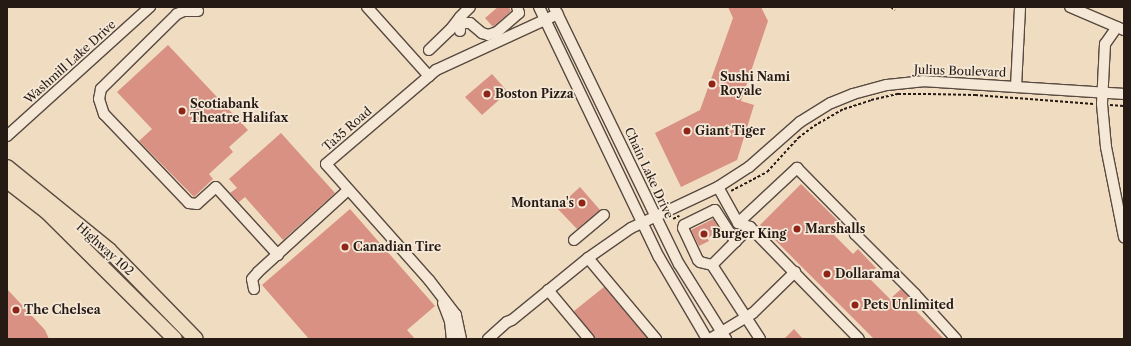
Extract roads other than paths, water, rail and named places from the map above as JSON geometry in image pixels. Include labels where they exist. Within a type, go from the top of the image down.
[{"type":"highway","name":"Highway 102","points":[[7,167],[109,250],[196,339]]},
{"type":"highway","name":"Highway 102","points":[[7,181],[47,212],[175,339]]},
{"type":"street","name":"Washmill Lake Drive","points":[[7,136],[150,7]]},
{"type":"street","points":[[367,7],[429,76]]},
{"type":"street","points":[[429,50],[450,30],[470,7]]},
{"type":"street","points":[[460,31],[460,26],[464,23],[470,23],[482,34],[488,35],[497,32],[519,12],[517,7]]},
{"type":"street","points":[[539,7],[642,222],[671,278],[709,339],[723,336],[753,313],[795,272]]},
{"type":"street","points":[[1016,87],[1020,7]]},
{"type":"street","points":[[1070,7],[1120,28],[1105,44],[1102,104],[1106,147],[1120,199],[1124,237]]},
{"type":"street","points":[[198,11],[184,11],[177,14],[101,89],[99,99],[104,114],[189,202],[197,204],[216,187],[278,255]]},
{"type":"street","name":"Chain Lake Drive","points":[[429,76],[444,66],[546,20],[556,11],[679,264],[723,336]]},
{"type":"street","name":"Ta35 Road","points":[[429,76],[326,164],[420,269],[456,315],[461,339]]},
{"type":"street","name":"Julius Boulevard","points":[[512,320],[588,258],[631,228],[655,216],[720,191],[800,122],[830,103],[852,94],[887,85],[923,81],[1124,94]]},
{"type":"street","points":[[738,223],[797,168],[851,222],[855,234],[915,294],[956,339]]},
{"type":"street","points":[[254,289],[252,279],[348,190]]},
{"type":"street","points":[[720,191],[738,223],[750,228],[795,272],[859,339]]},
{"type":"street","points":[[736,242],[715,210],[684,225],[683,228],[698,260],[700,262],[712,265],[760,339]]},
{"type":"street","points":[[574,240],[604,216]]},
{"type":"street","points":[[712,265],[750,228]]},
{"type":"street","points":[[588,258],[656,339]]},
{"type":"street","points":[[548,290],[589,339]]},
{"type":"street","name":"Ta35 Road","points":[[441,296],[450,321],[452,339]]},
{"type":"street","points":[[488,339],[507,322],[512,320]]},
{"type":"street","points":[[497,339],[512,325],[512,320]]},
{"type":"place","name":"Sushi Nami Royale","points":[[712,84]]},
{"type":"place","name":"Boston Pizza","points":[[487,94]]},
{"type":"place","name":"Scotiabank Theatre Halifax","points":[[182,111]]},
{"type":"place","name":"Giant Tiger","points":[[687,131]]},
{"type":"place","name":"Montana's","points":[[582,203]]},
{"type":"place","name":"Marshalls","points":[[797,229]]},
{"type":"place","name":"Burger King","points":[[704,234]]},
{"type":"place","name":"Canadian Tire","points":[[345,247]]},
{"type":"place","name":"Dollarama","points":[[827,274]]},
{"type":"place","name":"Pets Unlimited","points":[[855,305]]},
{"type":"place","name":"The Chelsea","points":[[16,310]]}]
